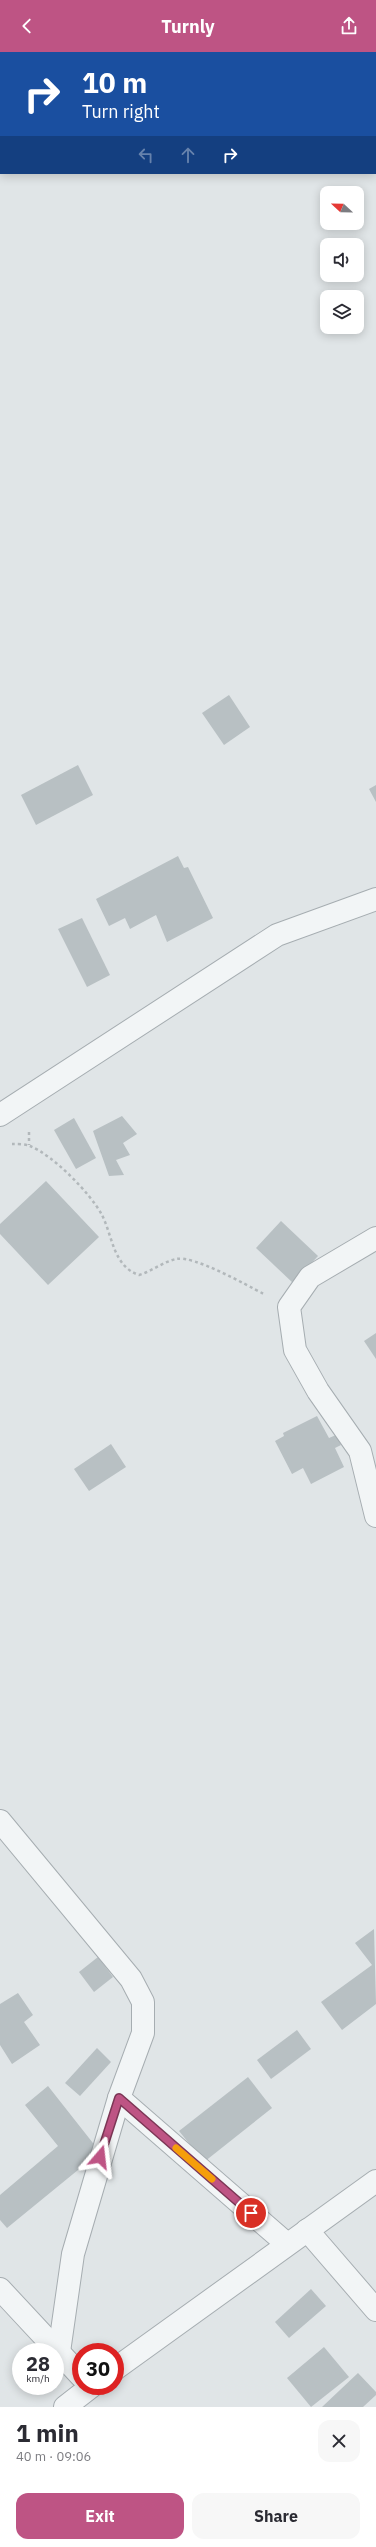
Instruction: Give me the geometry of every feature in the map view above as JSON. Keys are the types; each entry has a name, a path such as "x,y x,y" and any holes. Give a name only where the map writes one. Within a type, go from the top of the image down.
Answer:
{"street":[{"path":"0,1115 277,934 376,899"},
{"path":"376,1238 310,1277 289,1307 295,1350 318,1391 360,1451 376,1516"},
{"path":"0,1821 131,1978 143,2002 143,2033 119,2098 73,2254 60,2343"},
{"path":"119,2098 287,2244"},
{"path":"124,2362 376,2181"},
{"path":"307,2230 376,2310"},
{"path":"0,2289 51,2343"},
{"path":"64,2358 72,2366"},
{"path":"65,2407 77,2395"}],"path":[{"path":"7,1143 30,1145 51,1158 94,1201 103,1217 110,1240 122,1264 130,1272 139,1275 177,1258 194,1262 219,1271 289,1307"}],"building":[{"path":"229,695 250,727 224,745 202,713"},
{"path":"78,765 93,795 36,825 21,795"},
{"path":"376,785 376,802 369,789"},
{"path":"178,856 184,868 188,867 213,918 167,942 156,915 130,929 125,918 109,926 96,899"},
{"path":"82,918 110,975 87,987 58,929"},
{"path":"122,1116 137,1134 123,1143 130,1155 116,1160 124,1175 109,1176 93,1131"},
{"path":"74,1118 96,1158 76,1169 54,1130"},
{"path":"46,1181 99,1237 48,1285 0,1234 0,1224"},
{"path":"281,1221 318,1256 293,1283 256,1248"},
{"path":"376,1333 376,1359 364,1341"},
{"path":"317,1416 329,1438 336,1435 341,1445 335,1448 344,1467 311,1484 303,1468 292,1474 275,1441 284,1436 283,1433"},
{"path":"111,1444 126,1467 89,1491 74,1469"},
{"path":"374,1929 376,2004 342,2030 321,2002 372,1965 355,1943"},
{"path":"98,1957 113,1977 94,1992 79,1972"},
{"path":"18,1993 33,2015 24,2022 40,2045 12,2064 0,2045 0,2004"},
{"path":"297,2030 311,2049 271,2079 257,2060"},
{"path":"97,2048 111,2062 80,2096 65,2083"},
{"path":"248,2077 272,2108 204,2162 179,2131"},
{"path":"48,2086 100,2152 7,2228 0,2220 0,2195 58,2146 25,2105"},
{"path":"311,2289 326,2306 289,2338 275,2322"},
{"path":"324,2347 349,2377 311,2407 287,2378"},
{"path":"358,2373 376,2392 376,2395 363,2407 322,2407"}],"slow traffic":[{"path":"176,2148 212,2179"}],"route":[{"path":"100,2157 119,2098 251,2213"}]}
